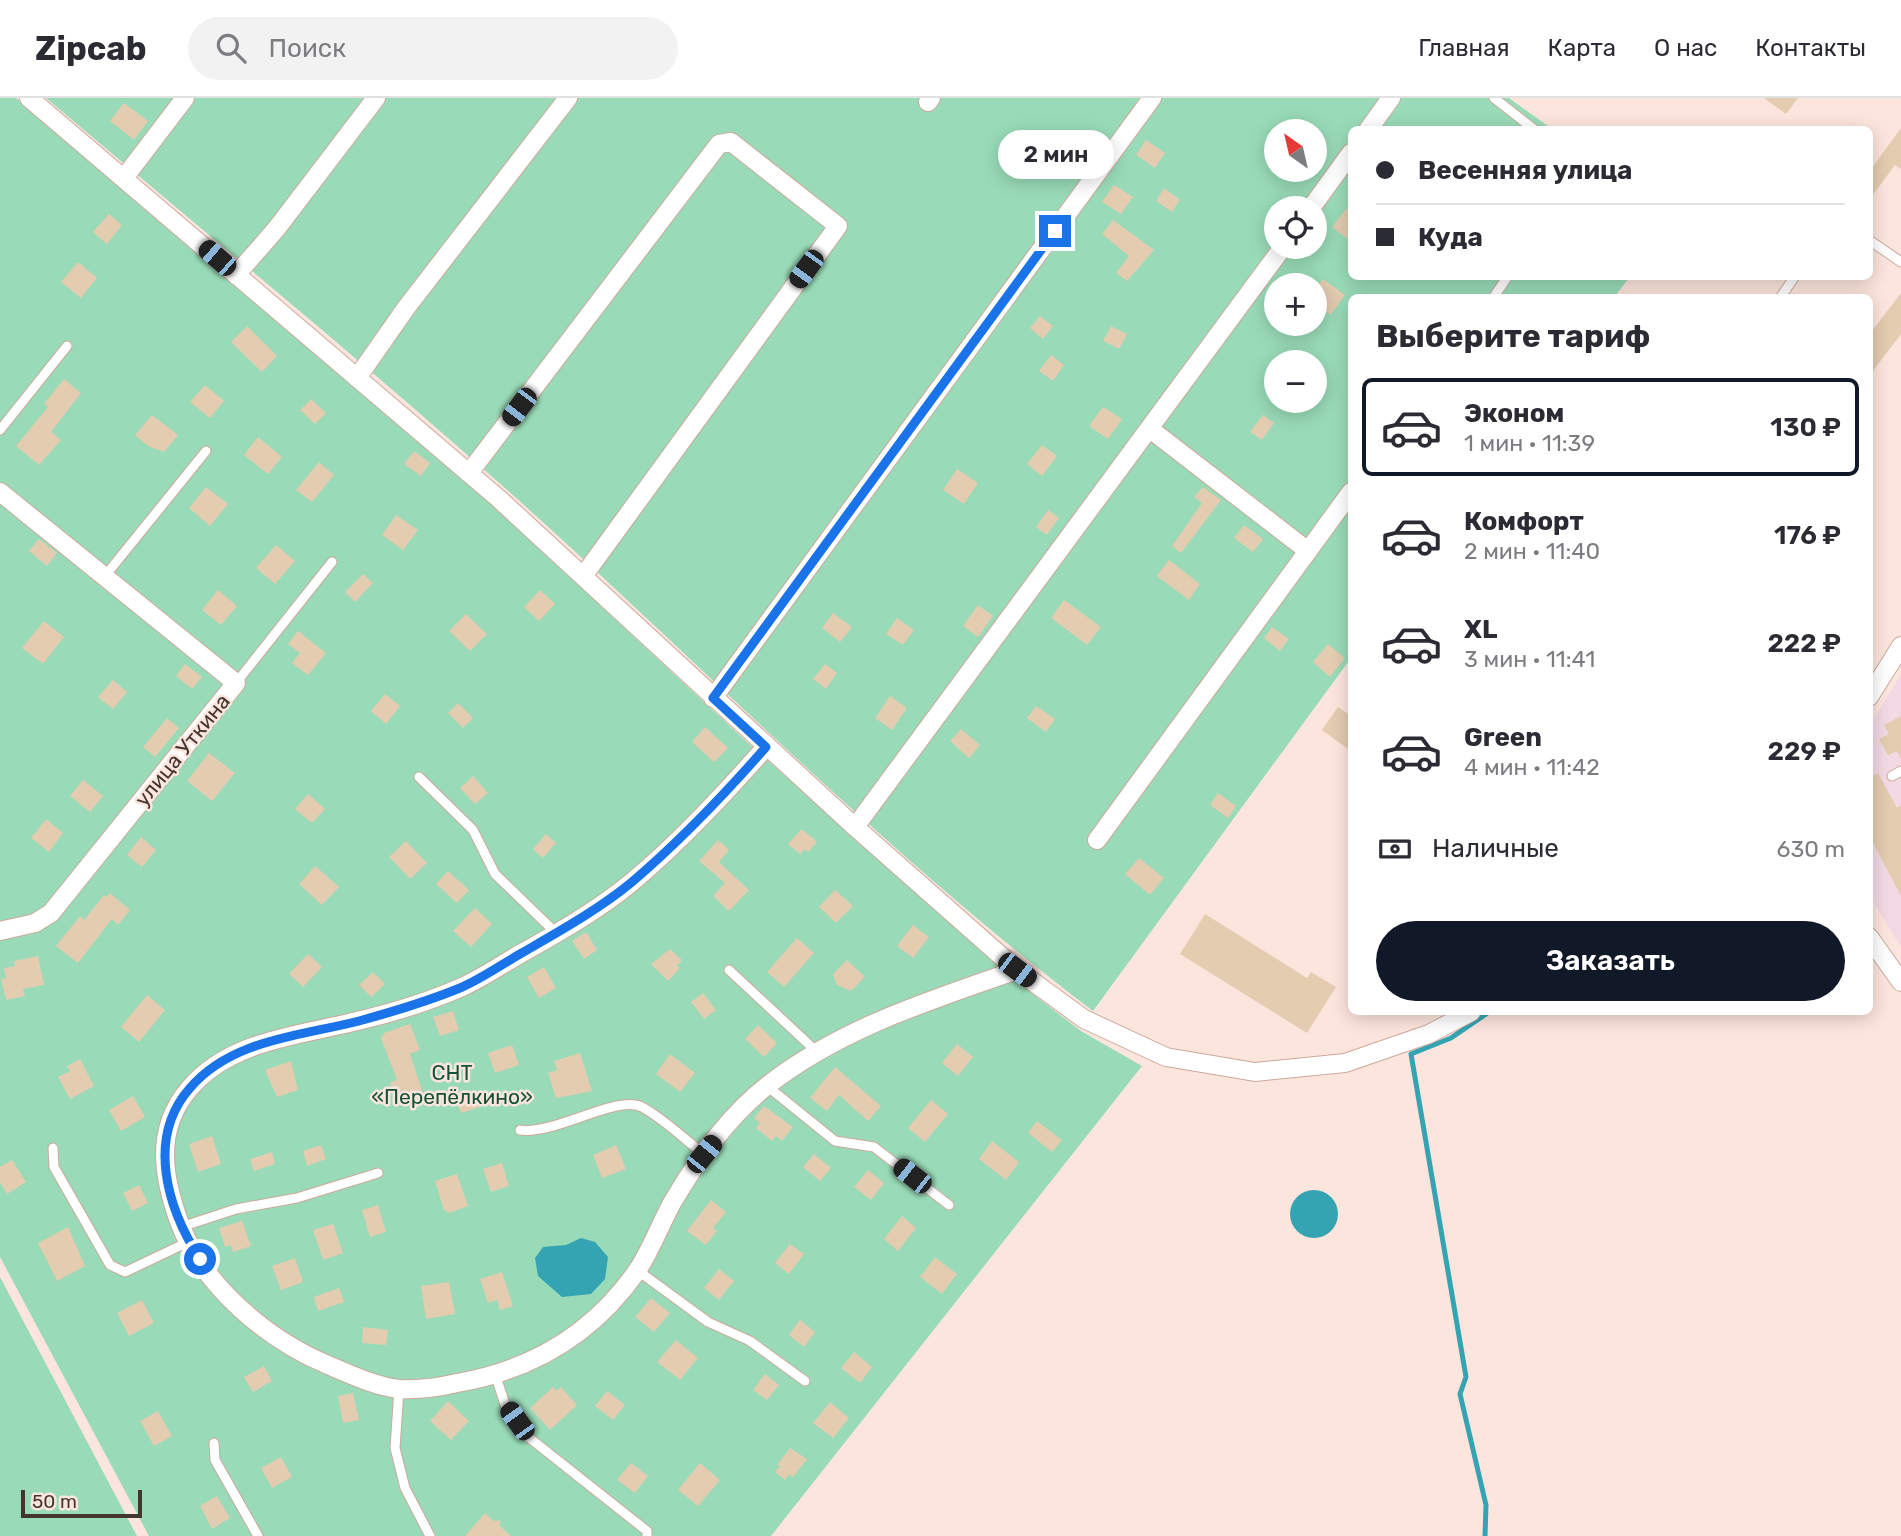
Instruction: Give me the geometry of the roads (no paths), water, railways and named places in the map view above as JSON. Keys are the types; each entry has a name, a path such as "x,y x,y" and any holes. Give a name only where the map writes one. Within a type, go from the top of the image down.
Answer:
{"street":[{"path":"29,98 469,472 855,827 1017,970 1084,1019 1166,1057 1255,1072 1345,1063 1429,1034 1465,1015"},
{"path":"124,178 185,98"},
{"path":"236,275 277,228 376,98"},
{"path":"357,378 406,307 568,98"},
{"path":"713,698 1152,98"},
{"path":"1371,126 1391,98"},
{"path":"469,472 719,144 731,142 838,226 584,575"},
{"path":"1320,196 1348,157"},
{"path":"855,827 1274,259"},
{"path":"1150,429 1308,551"},
{"name":"улица Уткина","path":"0,492 236,683 51,913 35,923 0,932"},
{"path":"1097,840 1348,496"},
{"path":"1873,691 1901,646"},
{"path":"766,747 704,816 630,884 556,933 461,987 361,1020 239,1051 219,1064 186,1094 174,1109 165,1136 163,1163 185,1235 211,1277 244,1311 294,1351 346,1373 399,1389 496,1377 547,1355 593,1323 637,1270 672,1203 704,1154 734,1117 766,1086 817,1052 884,1017 1017,970"},
{"path":"1873,943 1901,982"}],"lane":[{"path":"1494,98 1530,126"},
{"path":"1873,243 1901,262"},
{"path":"0,430 67,346"},
{"path":"105,576 206,451"},
{"path":"236,683 332,562"},
{"path":"1892,776 1901,771"},
{"path":"419,777 473,830 495,874 556,933"},
{"path":"729,970 817,1052"},
{"path":"766,1086 835,1142 874,1147 950,1205"},
{"path":"520,1129 536,1132 624,1104 641,1106 704,1154"},
{"path":"53,1148 54,1167 110,1265 125,1272 185,1235 236,1209 297,1198 377,1173"},
{"path":"637,1270 708,1322 750,1341 805,1381"},
{"path":"496,1377 506,1407 527,1436 647,1531 647,1536"},
{"path":"399,1389 395,1448 405,1488 430,1536"},
{"path":"214,1443 215,1460 258,1536"}],"water":[{"path":"1314,1190 1331,1197 1338,1214 1331,1231 1314,1238 1297,1231 1290,1214 1297,1197"},
{"path":"581,1238 595,1242 608,1257 605,1279 591,1294 562,1297 538,1276 535,1258 543,1247 566,1245"}],"waterway":[{"path":"1485,1015 1451,1038 1411,1054 1466,1377 1460,1394 1486,1505 1485,1536"}],"park label":[{"name":"СНТ «Перепёлкино»","path":"452,1084"}]}
